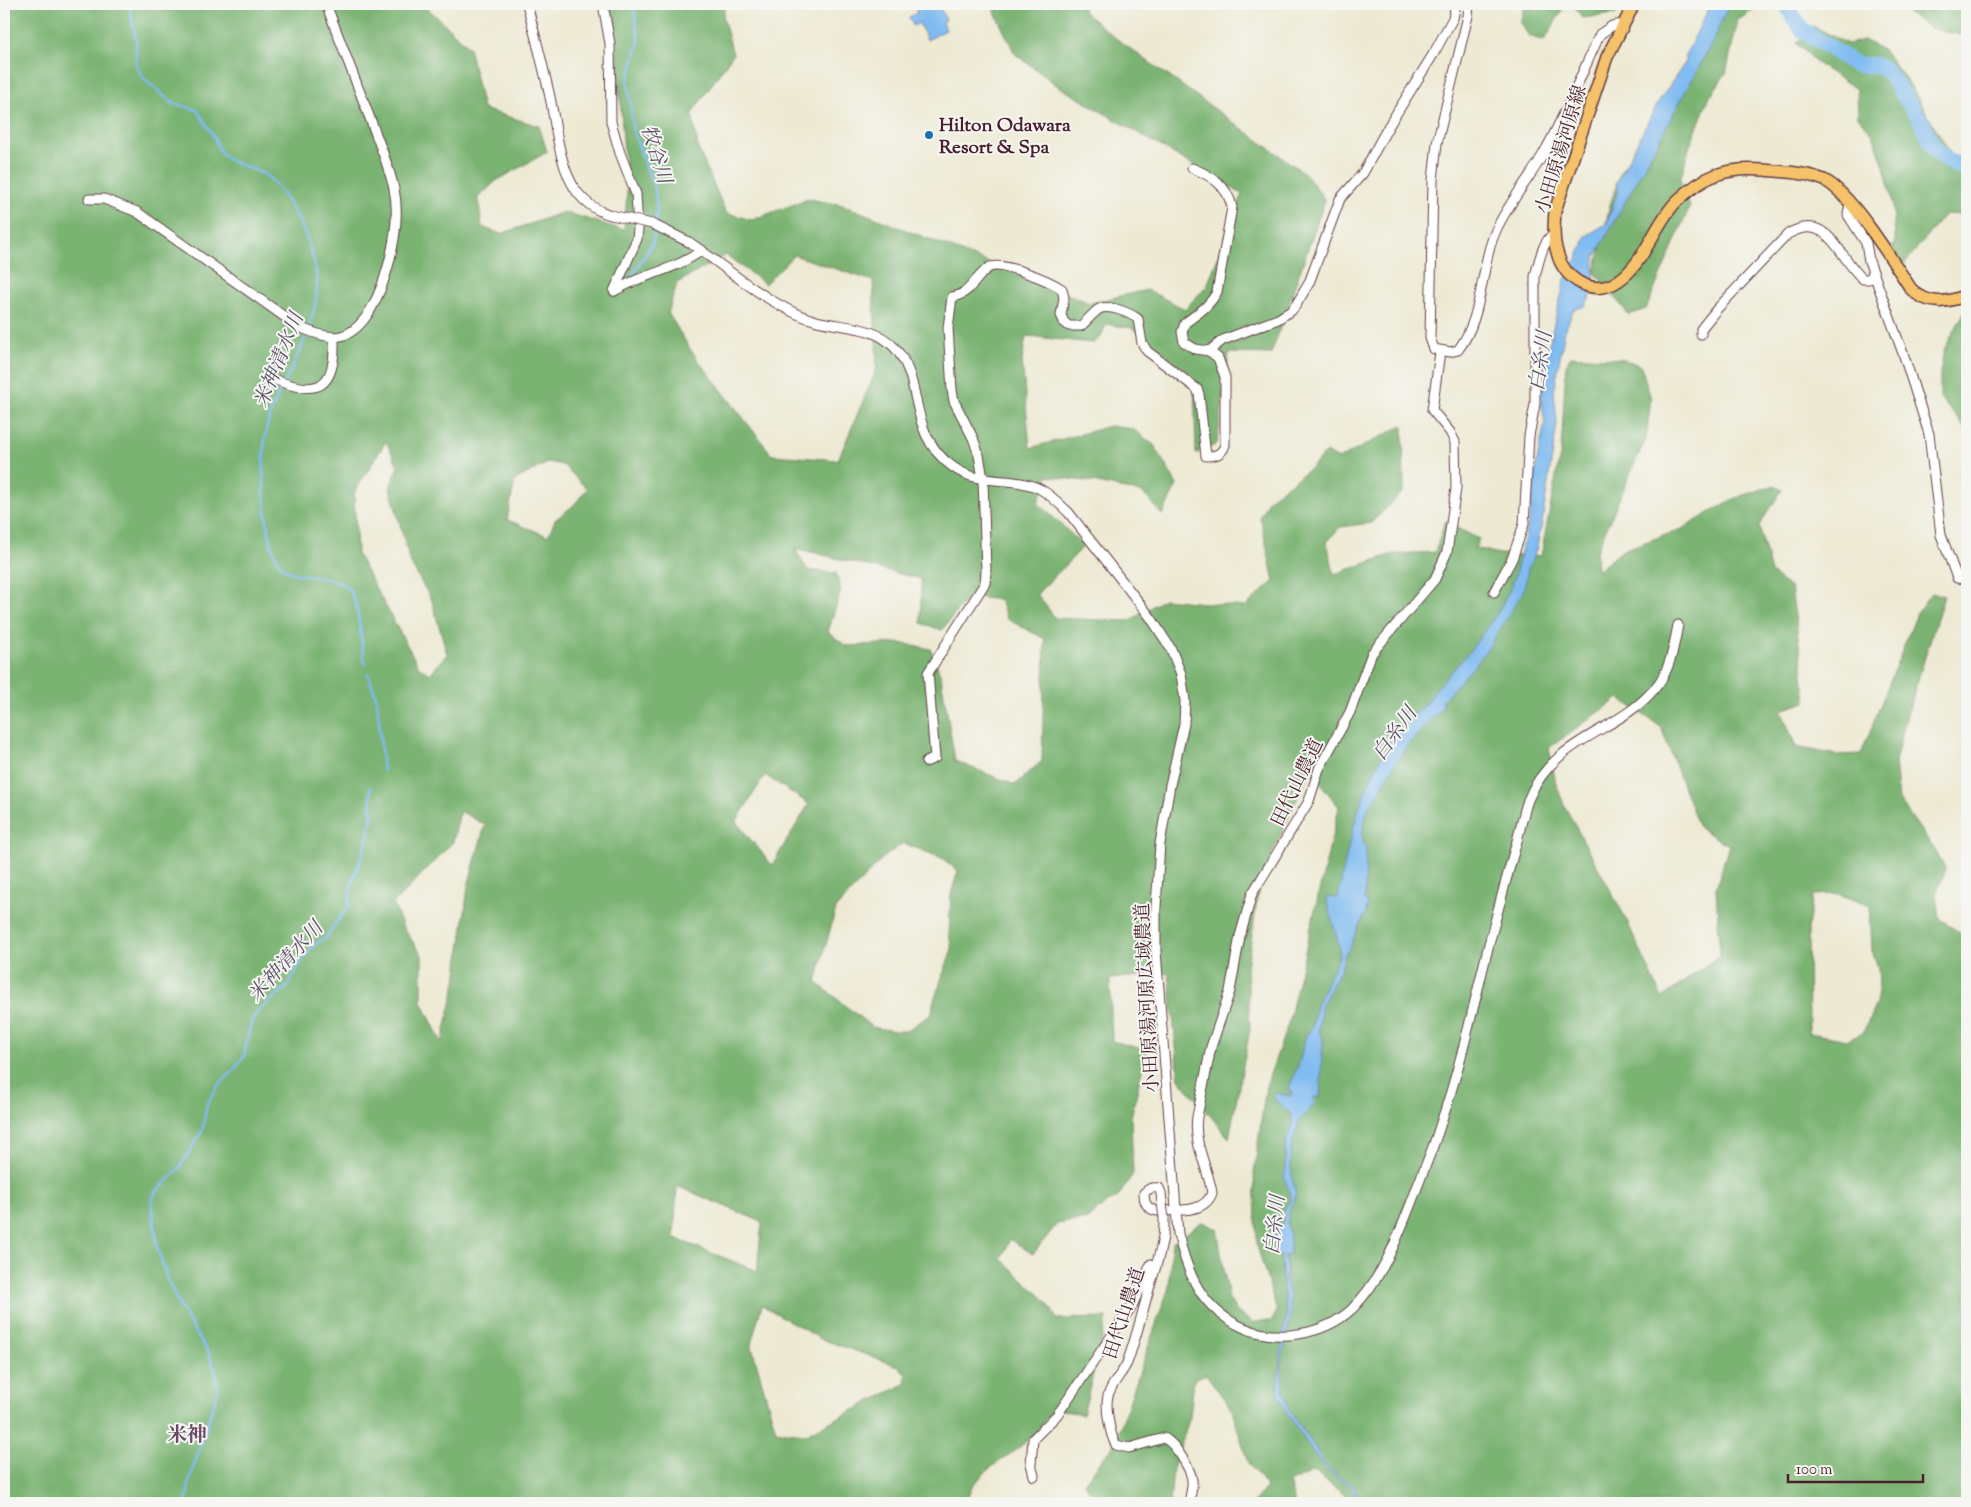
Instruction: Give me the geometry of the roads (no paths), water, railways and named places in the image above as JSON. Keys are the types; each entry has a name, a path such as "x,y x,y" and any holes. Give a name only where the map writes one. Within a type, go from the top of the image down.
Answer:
{"main road":[{"name":"小田原湯河原線","path":"1634,4 1607,58 1555,211 1554,234 1557,254 1563,267 1576,281 1589,287 1597,288 1617,282 1636,264 1655,230 1675,204 1693,187 1706,178 1729,170 1750,169 1811,175 1826,181 1850,203 1911,289 1918,296 1939,302 1967,295"}],"street":[{"path":"89,199 104,199 137,212 299,327 314,334 334,338 346,335 354,330 361,324 371,308 384,278 391,251 396,215 395,190 326,4"},
{"name":"小田原湯河原広域農道","path":"527,4 546,77 564,166 577,192 593,208 611,215 652,224 689,242 783,308 818,321 857,327 881,337 894,347 901,356 908,372 923,430 932,447 954,468 971,477 983,480 1020,483 1039,488 1055,499 1151,618 1171,649 1180,674 1185,700 1184,724 1170,785 1160,844 1156,907 1156,951 1178,1234 1185,1262 1195,1286 1219,1312 1234,1322 1262,1333 1285,1335 1316,1330 1335,1321 1351,1309 1374,1282 1394,1248 1440,1128 1454,1082 1500,901 1528,801 1540,777 1557,758 1578,742 1628,711 1648,696 1660,682 1668,667 1678,625"},
{"path":"603,4 610,44 611,122 620,153 636,194 638,229 637,240 614,291 638,279 654,275 693,257 702,250"},
{"path":"1210,351 1223,340 1278,320 1296,305 1309,283 1340,199 1363,173 1388,127 1434,53 1452,18 1456,4"},
{"path":"1469,4 1468,16 1437,143 1433,180 1430,338 1434,349 1440,352 1458,350 1466,341 1481,292 1490,246 1497,227 1545,151 1600,34 1612,26 1623,24"},
{"path":"926,762 935,758 928,673 985,583 986,572 983,480 979,455 973,438 954,401 948,356 948,328 952,297 966,292 989,268 999,265 1012,268 1062,289 1064,298 1061,315 1064,322 1069,326 1081,326 1099,309 1106,307 1138,318 1142,343 1147,351 1196,389 1199,394 1206,456 1212,456 1223,451 1225,445 1225,377 1218,358 1210,351 1195,349 1184,342 1182,332 1185,323 1205,309 1212,302 1217,292 1232,207 1229,196 1220,183 1207,174 1192,168"},
{"path":"1850,203 1848,215 1866,242 1869,261 1904,356 1929,434 1941,535 1957,578 1967,579"},
{"path":"1701,334 1701,330 1716,309 1788,234 1795,230 1816,229 1825,233 1833,239 1853,271 1863,279 1869,279 1874,273"},
{"path":"1494,592 1512,559 1524,524 1529,436 1535,404 1535,276 1549,237 1554,234"},
{"path":"275,379 300,387 314,388 321,385 330,375 334,353 334,338"},
{"name":"田代山農道","path":"1189,1503 1192,1479 1170,1440 1164,1438 1129,1448 1116,1445 1113,1439 1107,1404 1112,1387 1126,1364 1164,1231 1164,1218 1162,1204 1161,1192 1159,1188 1148,1189 1144,1193 1146,1206 1151,1210 1176,1210 1205,1205 1210,1201 1212,1193 1195,1128 1211,1047 1230,991 1240,936 1252,894 1309,801 1319,769 1350,712 1372,653 1435,579 1447,552 1456,488 1456,456 1455,442 1450,432 1432,410 1440,352"},
{"path":"1034,1476 1031,1464 1033,1439 1057,1415 1132,1306 1153,1258 1159,1252"}],"water":[{"path":"926,4 938,4 946,20 942,22 946,30 927,40 919,23 913,26 909,17 917,13 915,9"},
{"path":"1711,4 1729,4 1712,43 1595,257 1593,291 1585,306 1573,310 1564,334 1554,392 1557,423 1542,523 1536,550 1528,569 1524,590 1493,641 1476,664 1442,701 1443,707 1406,747 1378,795 1368,808 1362,834 1366,849 1365,896 1363,900 1368,901 1366,913 1350,948 1346,952 1340,971 1322,1005 1318,1031 1323,1037 1320,1098 1314,1097 1313,1100 1316,1103 1299,1121 1290,1153 1292,1178 1296,1195 1289,1212 1287,1224 1290,1236 1290,1254 1284,1255 1287,1269 1285,1281 1289,1292 1291,1313 1281,1366 1283,1389 1289,1410 1315,1447 1325,1466 1353,1486 1365,1503 1363,1503 1349,1486 1323,1467 1284,1409 1278,1390 1283,1334 1287,1314 1281,1255 1274,1254 1277,1232 1282,1228 1284,1211 1291,1195 1284,1178 1287,1139 1293,1126 1291,1114 1274,1099 1275,1093 1291,1096 1292,1092 1288,1091 1299,1063 1306,1035 1312,1028 1316,1005 1339,957 1339,945 1327,902 1328,897 1338,898 1358,810 1375,769 1399,731 1429,700 1433,695 1432,693 1470,651 1498,612 1512,586 1529,521 1536,466 1545,422 1541,400 1551,336 1565,280 1571,265 1577,260 1586,236 1606,224 1618,191 1616,183 1659,101 1687,60 1684,58"}],"waterway":[{"name":"米神清水川","path":"129,4 136,40 136,64 143,78 172,103 197,110 215,139 220,151 226,158 263,173 272,181 294,212 310,247 314,260 317,286 314,312 295,362 275,401 269,418 264,446 266,514 275,556 287,571 341,583 350,591 357,610 365,664"},
{"name":"牧谷川","path":"633,4 639,40 628,81 633,131 655,190 657,211 655,222"},
{"path":"1787,4 1793,17 1803,30 1856,65 1876,65 1887,71 1923,124 1933,146 1945,159 1960,167 1967,168"},
{"name":"牧谷川","path":"631,278 653,242 655,228"},
{"name":"米神清水川","path":"368,674 377,700 383,771"},
{"name":"米神清水川","path":"186,1503 189,1482 218,1390 215,1369 208,1352 180,1307 168,1281 157,1247 152,1201 155,1193 178,1170 202,1131 207,1104 218,1086 235,1069 244,1056 251,1023 258,1011 287,987 304,957 315,944 326,938 349,907 350,888 366,845 372,818 370,787"}],"place":[{"name":"Hilton Odawara Resort & Spa","path":"929,135"}],"district":[{"name":"米神","path":"187,1434"}],"water label":[{"name":"白糸川","path":"1540,361"},
{"name":"白糸川","path":"1394,733"},
{"name":"白糸川","path":"1274,1225"}]}
